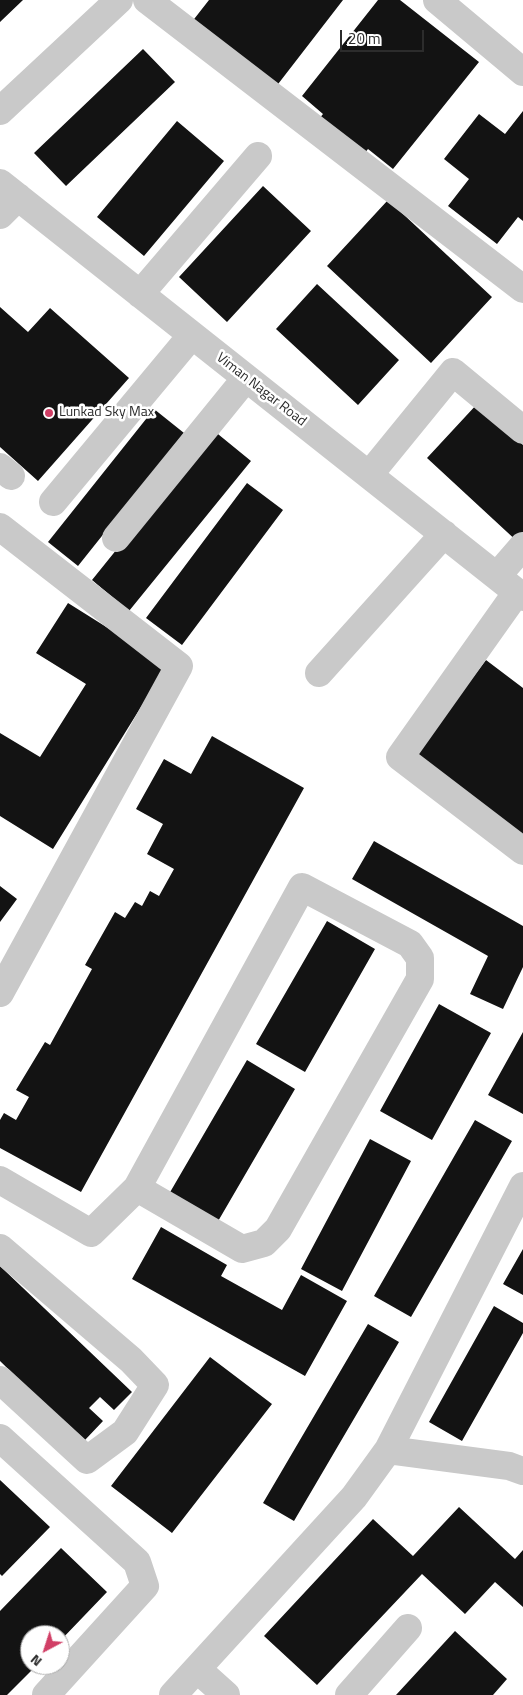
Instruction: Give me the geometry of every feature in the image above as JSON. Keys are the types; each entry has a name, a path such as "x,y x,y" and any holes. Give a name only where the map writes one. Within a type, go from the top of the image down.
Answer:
{"street":[{"path":"0,111 118,0"},
{"path":"147,0 523,289"},
{"path":"437,0 523,72"},
{"path":"140,294 258,156"},
{"name":"Viman Nagar Road","path":"6,198 140,294 512,588"},
{"path":"53,502 192,336"},
{"path":"369,475 453,372 523,430"},
{"path":"116,538 246,378"},
{"path":"0,527 179,666 0,993"},
{"path":"319,673 444,534"},
{"path":"523,546 512,588 400,756 523,851"},
{"path":"0,1180 90,1233 137,1188 302,886 410,944 420,958 420,979 278,1229 264,1244 242,1249 137,1188"},
{"path":"173,1695 354,1497 388,1450 523,1186"},
{"path":"0,1248 131,1360 155,1385 125,1432 87,1460 0,1380"},
{"path":"0,1438 137,1562 145,1586 46,1695"},
{"path":"388,1450 509,1466 523,1471"},
{"path":"349,1695 408,1628"},
{"path":"197,1669 226,1695"}],"building":[{"path":"0,0 23,0 0,22"},
{"path":"209,0 343,0 275,88 191,23"},
{"path":"378,0 400,0 479,62 393,169 368,149 364,154 319,119 323,114 302,96"},
{"path":"143,49 175,82 66,186 34,153"},
{"path":"523,111 523,221 518,217 497,244 448,206 469,179 444,159 479,114 505,134"},
{"path":"177,121 224,161 144,256 97,217"},
{"path":"263,186 311,231 227,322 179,277"},
{"path":"388,200 492,297 431,363 327,266"},
{"path":"317,284 399,360 358,405 276,329"},
{"name":"Lunkad Sky Max","path":"0,307 28,332 50,308 129,378 38,481 0,447"},
{"path":"478,403 523,445 523,540 520,544 427,458"},
{"path":"154,409 184,433 78,566 48,542"},
{"path":"213,430 251,461 129,611 92,580"},
{"path":"247,483 283,510 182,645 146,618"},
{"path":"68,603 167,665 53,849 0,816 0,733 40,757 86,684 36,653"},
{"path":"486,660 523,688 523,835 415,754"},
{"path":"212,736 304,788 81,1192 0,1148 0,1120 4,1113 16,1120 29,1097 16,1090 45,1042 50,1045 92,969 85,965 115,912 125,918 135,902 142,906 150,891 159,896 174,869 147,854 163,824 136,809 164,759 191,774"},
{"path":"374,841 523,926 523,967 503,1009 470,994 488,956 352,879"},
{"path":"0,886 17,899 0,922"},
{"path":"327,921 375,949 305,1072 256,1044"},
{"path":"439,1004 491,1033 432,1140 380,1111"},
{"path":"523,1032 523,1114 488,1095"},
{"path":"247,1060 295,1089 217,1223 169,1194"},
{"path":"475,1120 512,1141 411,1317 374,1296"},
{"path":"370,1139 411,1161 342,1291 301,1269"},
{"path":"161,1227 227,1265 221,1276 282,1310 301,1275 347,1301 305,1376 132,1279"},
{"path":"523,1249 523,1295 503,1284"},
{"path":"0,1266 132,1392 114,1410 100,1397 89,1408 103,1421 85,1440 60,1417 56,1421 41,1401 0,1361"},
{"path":"494,1306 523,1323 523,1333 462,1441 429,1422"},
{"path":"368,1324 399,1342 294,1521 263,1503"},
{"path":"210,1357 272,1404 172,1533 111,1486"},
{"path":"0,1480 50,1527 2,1576 0,1574"},
{"path":"459,1507 515,1559 523,1550 523,1607 495,1582 465,1614 422,1574 317,1685 264,1636 373,1519 413,1556"},
{"path":"61,1548 107,1592 70,1631 70,1625 20,1625 20,1675 27,1675 7,1695 0,1695 0,1611"},
{"path":"455,1631 507,1679 493,1695 396,1695"}],"place":[{"name":"Lunkad Sky Max","path":"49,413"}]}
